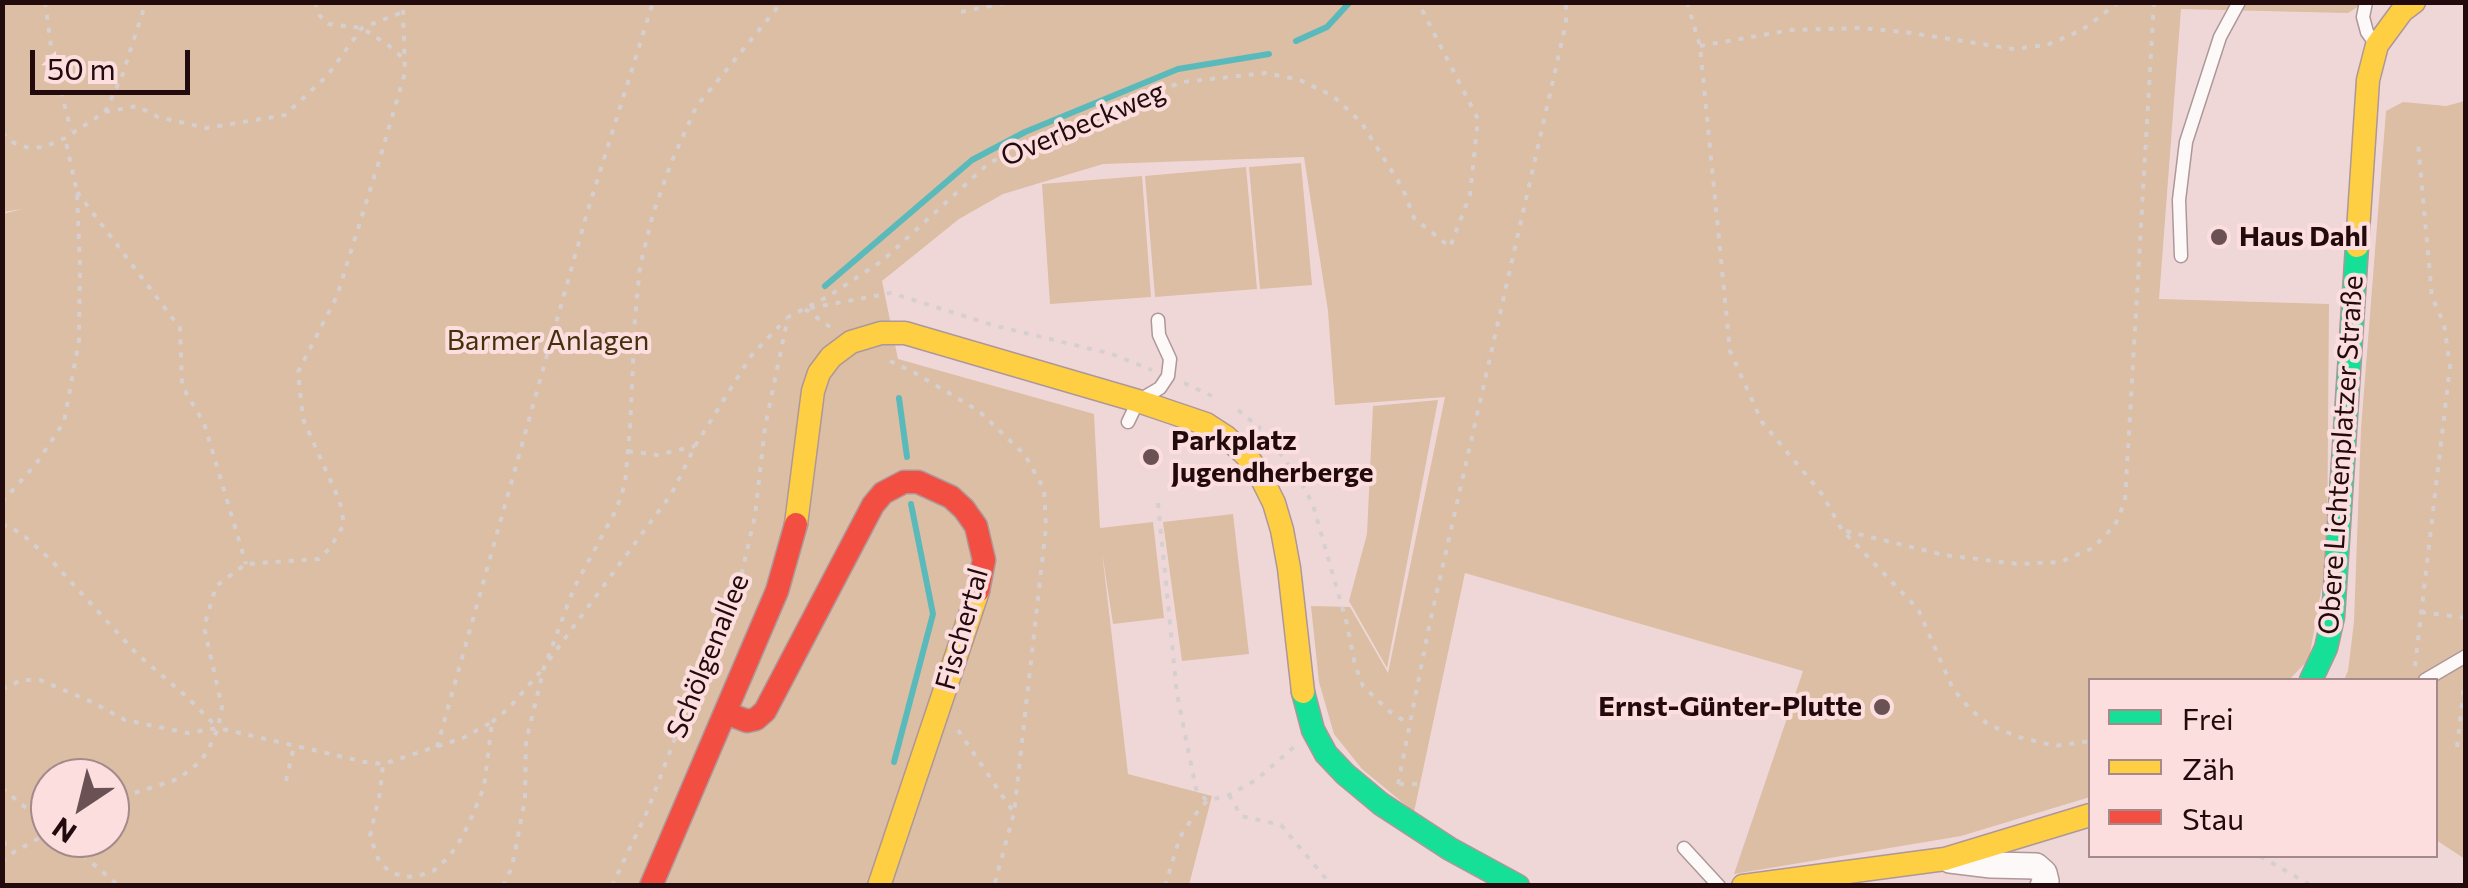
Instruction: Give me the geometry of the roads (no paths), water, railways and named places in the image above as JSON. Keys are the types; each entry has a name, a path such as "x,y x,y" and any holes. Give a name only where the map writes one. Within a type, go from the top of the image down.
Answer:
{"main road":[{"name":"Obere Lichtenplatzer Straße","path":"2313,678 2326,648 2333,617 2368,80 2376,46 2402,10 2414,2"},
{"path":"651,886 778,590 795,530 813,392 819,373 830,357 851,342 881,332 905,333 1133,412 1206,424 1226,437 1246,455 1274,503 1290,568 1304,698 1312,730 1326,754 1381,804 1450,849 1518,886"},
{"name":"Fischertal","path":"726,714 746,721 765,711 883,493 904,482 918,482 951,497 964,509 976,526 984,560 980,586 878,886"},
{"path":"1743,886 1945,859 2088,816"}],"street":[{"path":"1945,859 2036,866 2044,873 2044,886"}],"lane":[{"path":"2181,256 2179,200 2186,142 2220,37 2240,2"},
{"path":"2366,2 2363,17 2376,46"},
{"path":"1133,412 1160,388 1171,369 1158,335 1158,320"},
{"path":"2428,678 2466,656"},
{"path":"1684,848 1720,886"}],"waterway":[{"path":"1296,41 1327,27 1350,2"},
{"path":"825,286 972,160 1025,132 1178,69 1269,54"},
{"path":"899,398 907,457"},
{"path":"894,762 933,614 911,504"}],"place":[{"name":"Haus Dahl","path":"2219,237"},
{"name":"Parkplatz Jugendherberge","path":"1151,457"},
{"name":"Ernst-Günter-Plutte","path":"1882,707"}],"park label":[{"name":"Barmer Anlagen","path":"548,341"}]}
